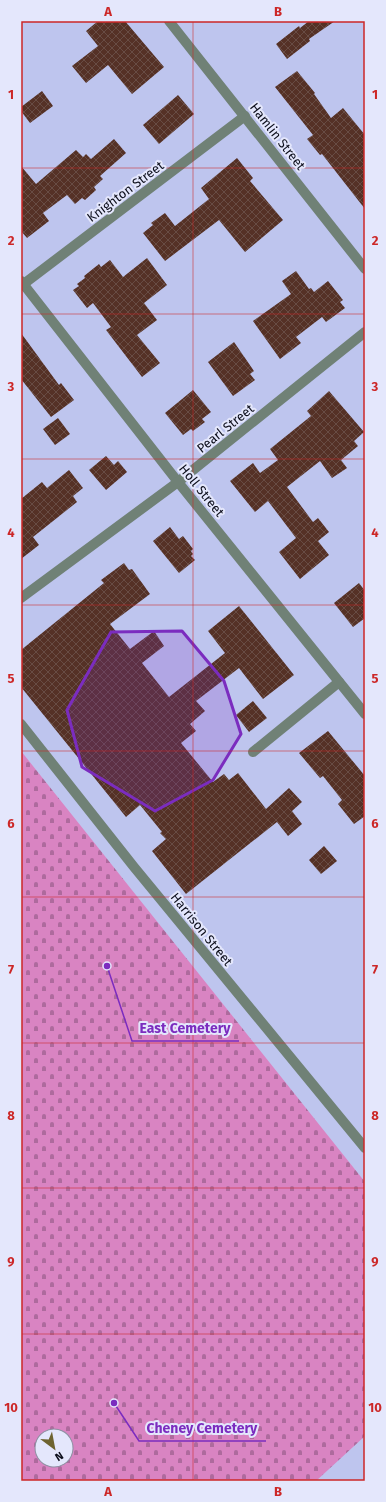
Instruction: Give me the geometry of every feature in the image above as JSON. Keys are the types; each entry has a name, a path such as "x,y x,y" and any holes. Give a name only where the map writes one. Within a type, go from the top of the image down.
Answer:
{"street":[{"name":"Hamlin Street","path":"169,21 365,268"},
{"name":"Knighton Street","path":"22,284 245,116"},
{"name":"Holl Street","path":"22,284 178,482 365,714"},
{"name":"Pearl Street","path":"21,598 178,482 365,332"},
{"path":"253,752 339,682"},
{"name":"Harrison Street","path":"21,724 134,867 365,1148"}],"highlighted area":[{"path":"182,631 224,681 241,734 213,780 155,811 82,767 67,710 111,632"}],"green space":[{"path":"21,751 365,1182 365,1436 316,1481 21,1481"}],"building":[{"path":"98,21 125,21 164,67 132,94 108,65 86,83 72,66 98,46 86,31"},
{"path":"309,21 335,21 309,39 310,41 287,59 276,44 299,26 300,28"},
{"path":"297,71 315,93 314,94 331,118 343,108 365,135 365,209 322,154 320,155 307,139 313,135 275,87"},
{"path":"42,91 53,106 30,123 21,111 21,107"},
{"path":"178,95 194,114 159,144 143,125"},
{"path":"114,139 126,153 100,176 103,179 94,187 96,190 85,200 82,198 75,204 67,195 43,213 49,221 27,238 21,231 21,166 36,184 76,150 83,157 86,154 91,159"},
{"path":"237,158 253,178 250,181 283,220 245,252 219,220 165,261 143,233 153,225 151,223 165,213 175,226 209,199 201,188"},
{"path":"147,258 167,285 144,303 157,320 137,335 160,363 142,377 106,330 111,327 93,303 87,308 73,290 79,286 77,284 85,278 84,276 99,264 101,267 110,260 123,277"},
{"path":"296,271 309,289 311,288 314,292 328,281 343,300 340,302 345,308 326,322 322,317 296,337 301,343 280,359 253,321 291,294 282,281"},
{"path":"21,333 59,385 61,383 74,400 51,417 21,379"},
{"path":"234,342 254,371 250,374 255,380 233,396 208,362"},
{"path":"193,390 211,412 202,419 205,422 193,431 191,429 183,435 165,413"},
{"path":"329,391 364,432 354,441 358,446 341,460 347,468 332,478 320,461 287,487 313,522 318,518 329,532 318,541 329,555 300,579 279,552 296,538 268,501 255,512 230,481 253,463 260,473 278,460 270,449 311,416 307,411"},
{"path":"58,418 70,434 55,445 43,429"},
{"path":"106,456 114,465 118,461 127,472 106,490 89,470"},
{"path":"69,470 83,488 73,496 77,502 33,537 39,545 21,559 21,499 42,482 47,488"},
{"path":"170,527 179,539 183,536 193,549 191,551 193,554 191,556 195,560 179,573 153,541"},
{"path":"124,563 129,570 132,569 150,594 110,624 130,649 154,631 164,646 142,663 169,697 225,653 208,631 239,606 294,675 263,699 239,668 196,701 205,711 190,724 196,731 181,743 213,782 224,774 229,780 238,773 266,809 289,788 302,802 292,811 302,824 288,836 277,822 186,894 152,851 166,839 160,833 162,832 140,805 126,817 21,687 21,650 104,583 101,580"},
{"path":"359,583 365,591 365,618 353,627 334,603"},
{"path":"253,701 267,718 249,732 236,715"},
{"path":"328,731 365,776 365,816 354,824 338,804 342,800 323,776 320,778 299,753"},
{"path":"324,846 337,861 321,874 309,860"}],"place":[{"name":"East Cemetery","path":"107,966"},
{"name":"Cheney Cemetery","path":"114,1403"}]}
